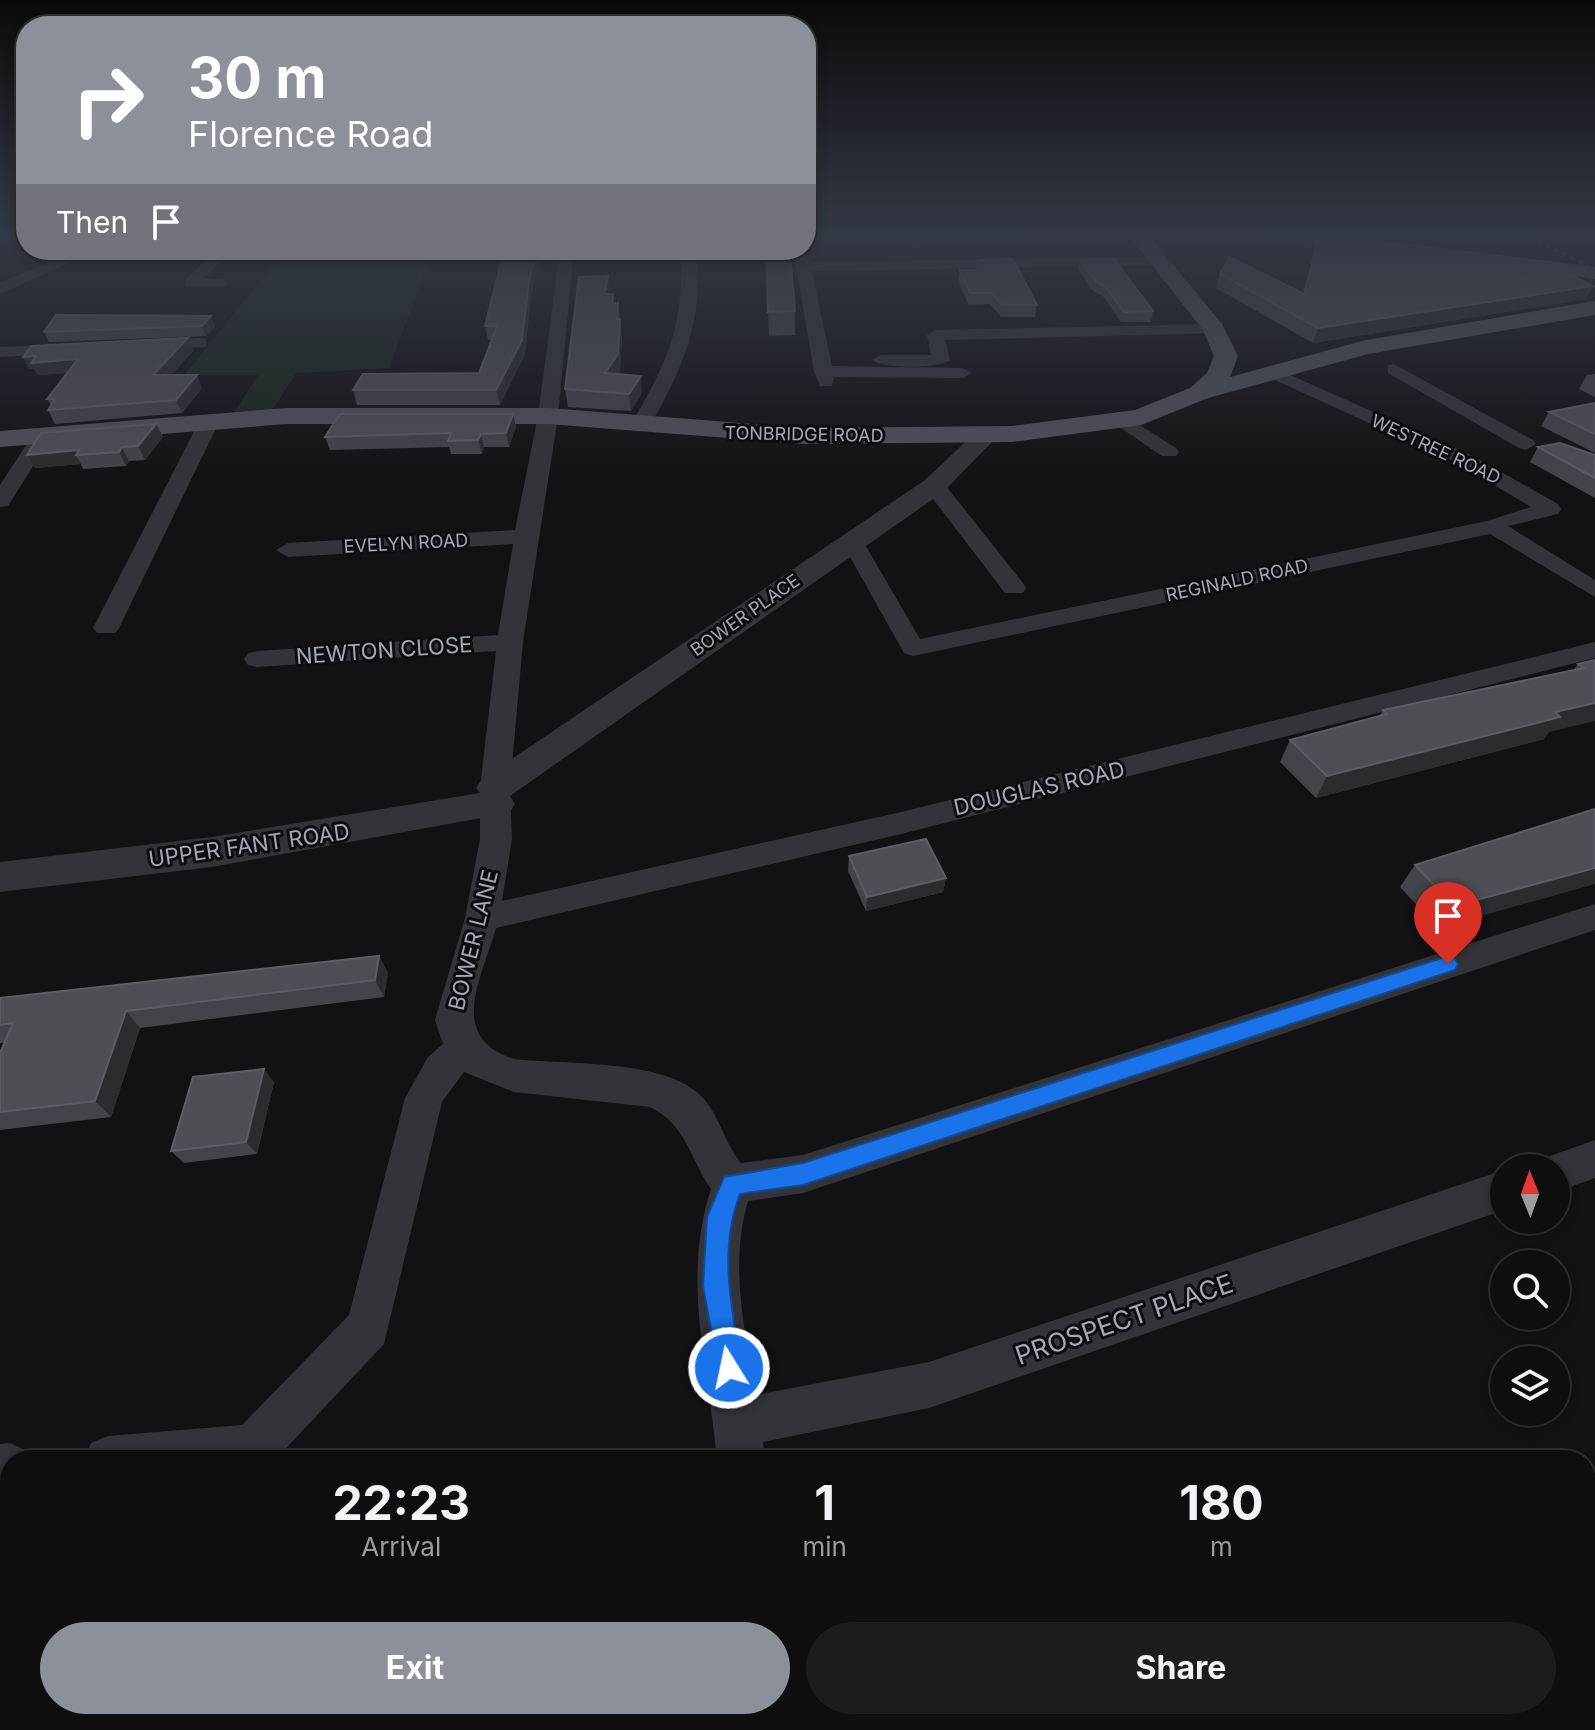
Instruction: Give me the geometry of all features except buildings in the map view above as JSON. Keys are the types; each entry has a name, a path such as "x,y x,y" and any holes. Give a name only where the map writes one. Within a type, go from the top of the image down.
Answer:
{"main road":[{"path":"1199,393 1218,376 1226,356 1205,318"},
{"name":"TONBRIDGE ROAD","path":"0,439 210,420 302,416 548,416 805,436 988,434 1071,429 1141,417 1199,393 1301,364 1430,334 1533,318"},
{"name":"WESTREE ROAD","path":"1226,356 1272,372"}],"street":[{"name":"BOWER LANE","path":"463,1049 455,1035 453,1020 482,918 496,839 495,796 510,642 525,536 548,416 559,318"},
{"path":"641,424 677,363 689,318"},
{"path":"813,318 823,369 963,373"},
{"path":"881,360 941,360 935,335 1214,329"},
{"path":"121,346 200,343"},
{"path":"0,352 90,348"},
{"name":"WESTREE ROAD","path":"1301,364 1301,370 1326,396"},
{"path":"1394,369 1526,444"},
{"name":"WESTREE ROAD","path":"1272,372 1466,460 1546,503"},
{"path":"106,628 210,420"},
{"path":"1122,420 1169,452"},
{"path":"0,501 43,434"},
{"name":"BOWER PLACE","path":"495,796 934,486 988,434"},
{"path":"1466,460 1526,444 1554,447"},
{"path":"934,486 1014,588"},
{"name":"REGINALD ROAD","path":"852,541 913,648 1495,526 1498,522 1545,512 1550,509 1546,503"},
{"path":"1495,526 1504,536 1595,590"},
{"name":"EVELYN ROAD","path":"288,550 525,536"},
{"name":"NEWTON CLOSE","path":"257,659 510,642"},
{"name":"DOUGLAS ROAD","path":"482,918 622,888 1228,743 1595,650"},
{"name":"UPPER FANT ROAD","path":"0,877 212,852 495,796"},
{"path":"229,1450 253,1448 368,1328 424,1098 441,1069 463,1049 489,1070 531,1079 640,1085 665,1094 682,1103 699,1126 710,1157 721,1174 733,1184 803,1174 1595,917"},
{"path":"1570,1168 1595,1159"},
{"path":"733,1184 719,1217 715,1286 739,1441"},
{"name":"PROSPECT PLACE","path":"739,1441 929,1385 1490,1195"}],"shaded area":[{"path":"230,318 408,318 389,368 296,373 272,411 233,414 258,375 184,375"}],"route":[{"path":"729,1368 715,1286 719,1217 733,1184 764,1182 803,1174 1448,964"}]}
